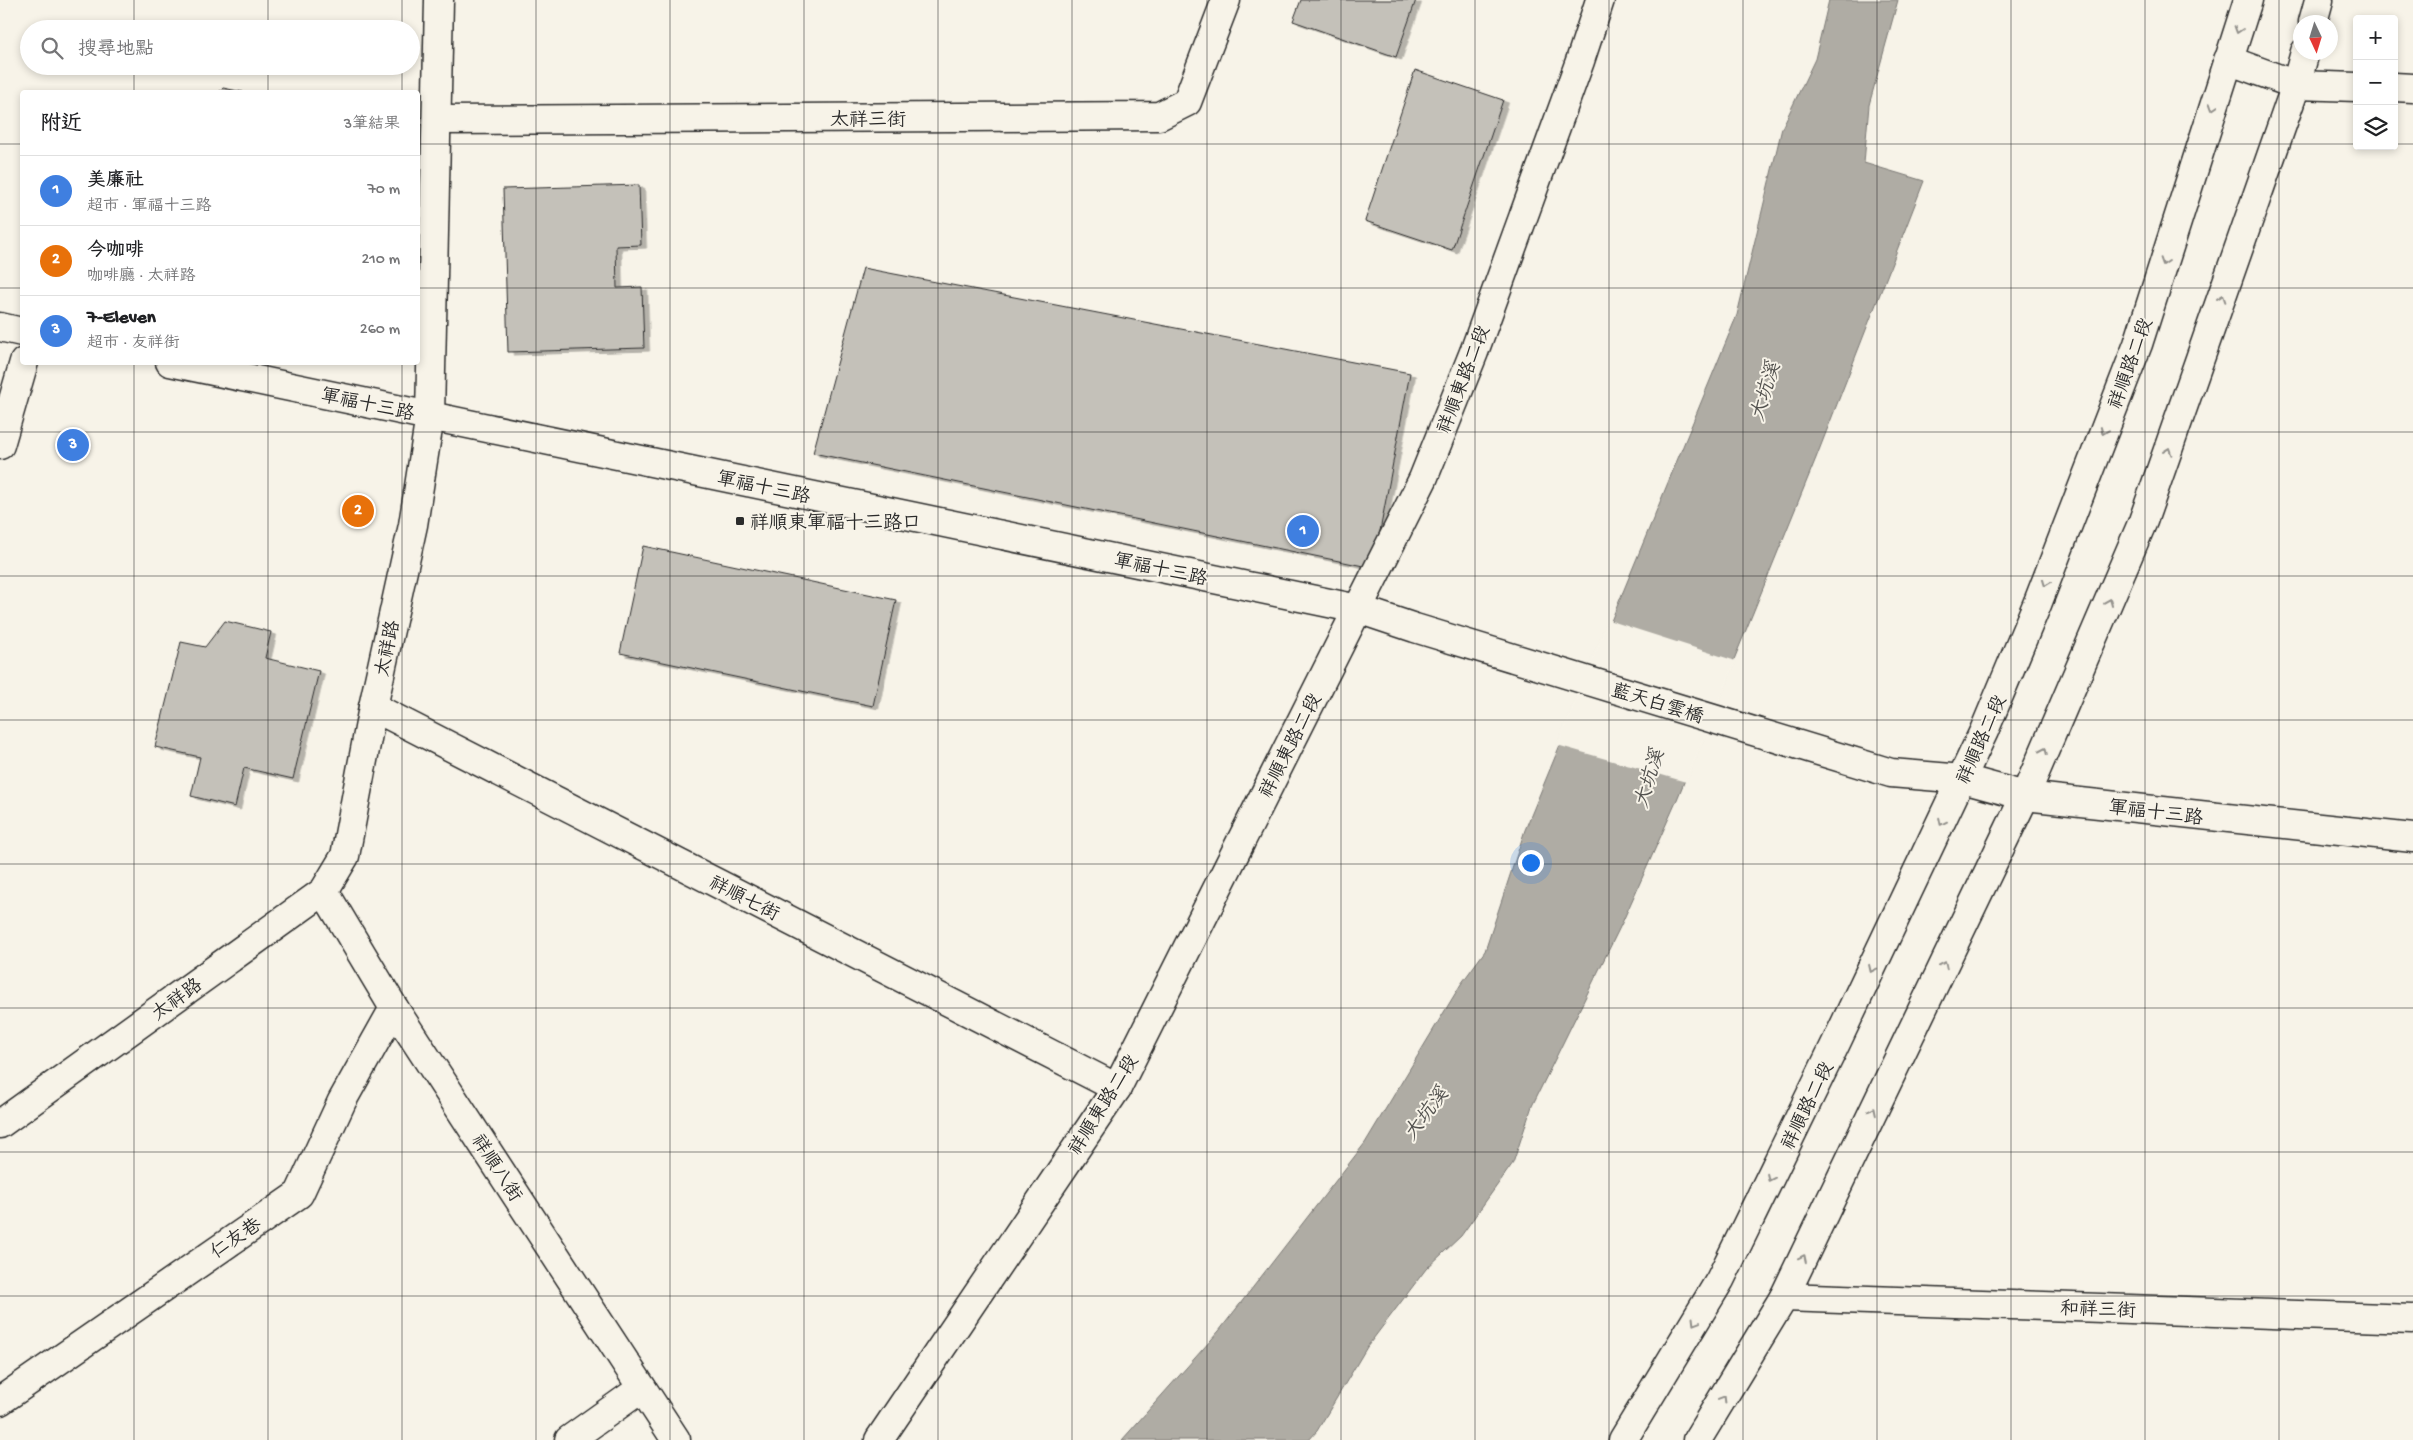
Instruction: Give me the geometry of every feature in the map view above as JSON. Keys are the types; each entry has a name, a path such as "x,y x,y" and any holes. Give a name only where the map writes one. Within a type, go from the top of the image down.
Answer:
{"street":[{"name":"太祥路","path":"0,1124 324,891 345,856 373,707 413,525 430,416 438,120 438,0"},
{"name":"太祥三街","path":"438,120 1159,116 1187,102 1226,0"},
{"name":"祥順東路二段","path":"879,1440 1117,1088 1423,480 1474,352 1580,61 1600,0"},
{"name":"祥順路二段","path":"1623,1440 1720,1280 1963,778 2038,602 2138,344 2248,0"},
{"path":"2315,15 2319,0"},
{"path":"2228,60 2296,86 2353,86"},
{"path":"1697,1440 1784,1297 2025,796 2143,522 2296,86 2302,60"},
{"path":"2398,88 2413,88"},
{"path":"0,327 20,332"},
{"path":"0,445 23,365"},
{"name":"軍福十三路","path":"184,365 1358,609 1415,628"},
{"name":"藍天白雲橋","path":"1415,628 1900,775"},
{"name":"祥順七街","path":"373,707 1117,1088"},
{"name":"軍福十三路","path":"1900,775 1963,778 2025,796 2413,838"},
{"name":"祥順八街","path":"324,891 394,1008 676,1440"},
{"name":"仁友巷","path":"0,1401 299,1194 342,1101 394,1008"},
{"name":"和祥三街","path":"1784,1297 2413,1319"},
{"path":"570,1440 642,1388"}],"water":[{"name":"大坑溪","path":"1829,0 1898,0 1869,105 1864,163 1924,181 1816,458 1676,802 1622,923 1532,1106 1513,1163 1461,1236 1426,1269 1367,1347 1317,1431 1309,1440 1122,1440 1219,1331 1365,1143 1461,984 1485,951 1525,830 1737,315 1782,128 1815,59"}],"pier":[{"path":"1608,620 1736,661 1686,782 1557,745"}],"building":[{"path":"1301,0 1416,0 1396,57 1293,21"},
{"path":"1415,70 1503,100 1452,250 1365,221"},
{"path":"639,185 641,245 616,246 617,288 642,287 644,348 508,352 503,189"},
{"path":"863,268 1410,373 1373,568 813,453"},
{"path":"643,546 896,600 873,706 620,653"},
{"path":"225,621 271,632 265,658 319,671 293,779 244,768 235,807 191,796 200,757 155,747 181,642 205,647"}],"place":[{"name":"7-Eleven","path":"73,445"},
{"name":"今咖啡","path":"358,511"},
{"name":"祥順東軍福十三路口","path":"740,521"},
{"name":"美廉社","path":"1303,531"}]}
